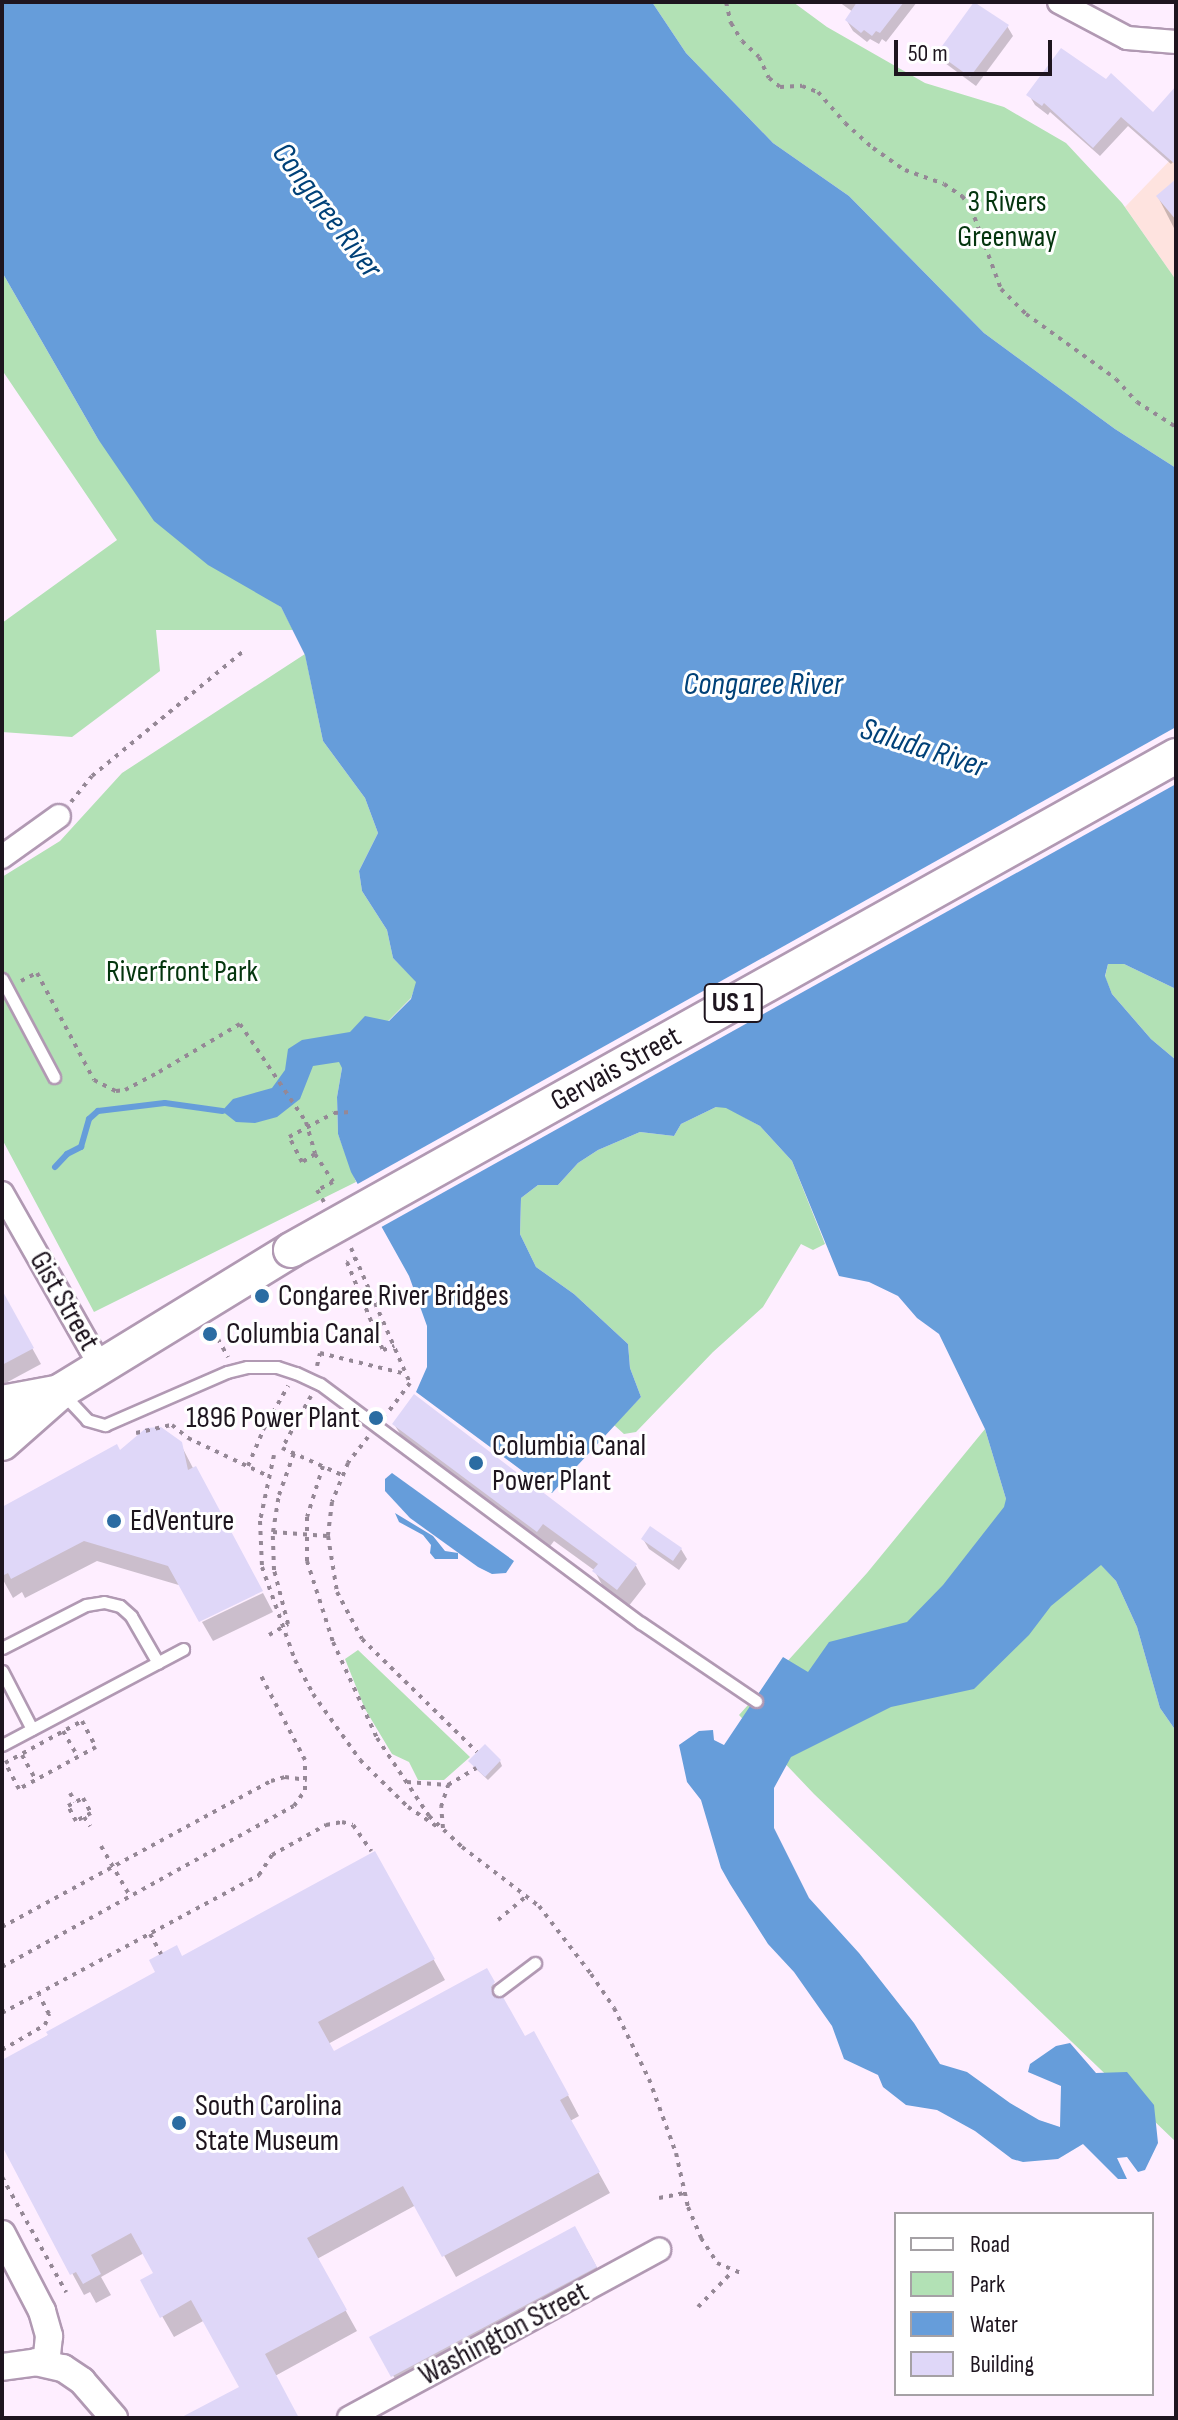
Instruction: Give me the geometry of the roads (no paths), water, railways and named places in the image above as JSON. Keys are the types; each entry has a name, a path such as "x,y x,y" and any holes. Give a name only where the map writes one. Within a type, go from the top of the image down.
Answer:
{"main road":[{"name":"Gervais Street","path":"2,1443 61,1391 291,1250 1176,756"},
{"name":"Gervais Street","path":"2,1403 61,1391"}],"street":[{"path":"1059,2 1127,38 1173,39"},
{"path":"2,857 59,816"},
{"name":"Gist Street","path":"2,1193 101,1367"},
{"path":"2,2234 42,2311 49,2336 46,2363"},
{"name":"Washington Street","path":"349,2418 659,2250"},
{"path":"2,2367 17,2362 46,2363 63,2368 82,2381 114,2418"}],"lane":[{"path":"2,979 54,1077"},
{"path":"61,1391 87,1420 105,1425 167,1395 235,1370 277,1367 320,1384 535,1544 756,1701"},
{"path":"2,1648 86,1605 104,1602 120,1606 131,1616 158,1663"},
{"path":"2,1745 183,1649"},
{"path":"2,1671 32,1729"},
{"path":"499,1990 535,1963"}],"water":[{"name":"Congaree River","path":"2,2 652,2 686,53 773,143 849,196 984,333 1115,429 1176,468 1176,989 1124,964 1108,964 1105,976 1112,994 1151,1039 1176,1060 1176,1731 1160,1708 1137,1627 1116,1581 1101,1565 1051,1606 1029,1635 974,1689 891,1707 791,1757 774,1788 774,1828 809,1898 859,1953 914,2023 940,2064 967,2072 1010,2103 1039,2120 1060,2127 1061,2086 1028,2072 1030,2064 1056,2046 1070,2043 1096,2073 1127,2072 1154,2105 1158,2143 1145,2170 1138,2172 1127,2157 1117,2158 1127,2179 1118,2179 1083,2144 1058,2159 1023,2162 1012,2159 975,2131 937,2110 906,2105 883,2087 878,2075 844,2059 832,2026 794,1972 768,1944 730,1884 721,1868 701,1800 687,1782 679,1745 699,1731 713,1730 714,1740 724,1745 783,1657 808,1672 829,1642 907,1622 943,1585 1004,1507 1006,1499 985,1429 939,1334 917,1318 898,1296 869,1282 839,1276 792,1161 760,1126 726,1108 716,1107 681,1124 674,1136 640,1132 598,1150 578,1163 558,1185 538,1185 521,1198 520,1234 536,1267 574,1294 628,1344 630,1368 641,1397 552,1493 416,1392 427,1367 427,1326 409,1276 351,1172 338,1134 337,1097 342,1068 339,1062 313,1066 300,1099 277,1117 255,1123 236,1122 222,1111 233,1099 272,1088 285,1070 288,1049 302,1040 350,1032 365,1016 389,1021 411,999 416,982 393,958 387,930 362,891 359,871 378,833 365,798 323,741 305,655 281,607 208,565 154,521 98,439 2,272"},
{"path":"392,1473 514,1561 506,1573 492,1574 478,1567 410,1518 385,1491 385,1479"},
{"path":"395,1513 433,1536 445,1551 458,1553 458,1559 435,1559 430,1553 431,1545 423,1535 399,1522"}],"waterway":[{"path":"55,1167 67,1154 81,1147 89,1119 98,1111 165,1103 222,1111"}],"place":[{"name":"Congaree River Bridges","path":"262,1296"},
{"name":"Columbia Canal","path":"210,1334"},
{"name":"1896 Power Plant","path":"376,1418"},
{"name":"Columbia Canal Power Plant","path":"476,1463"},
{"name":"EdVenture","path":"114,1521"},
{"name":"South Carolina State Museum","path":"179,2123"}],"park label":[{"name":"3 Rivers Greenway","path":"1007,219"},
{"name":"Riverfront Park","path":"182,972"}],"water label":[{"name":"Saluda River","path":"923,749"}]}
